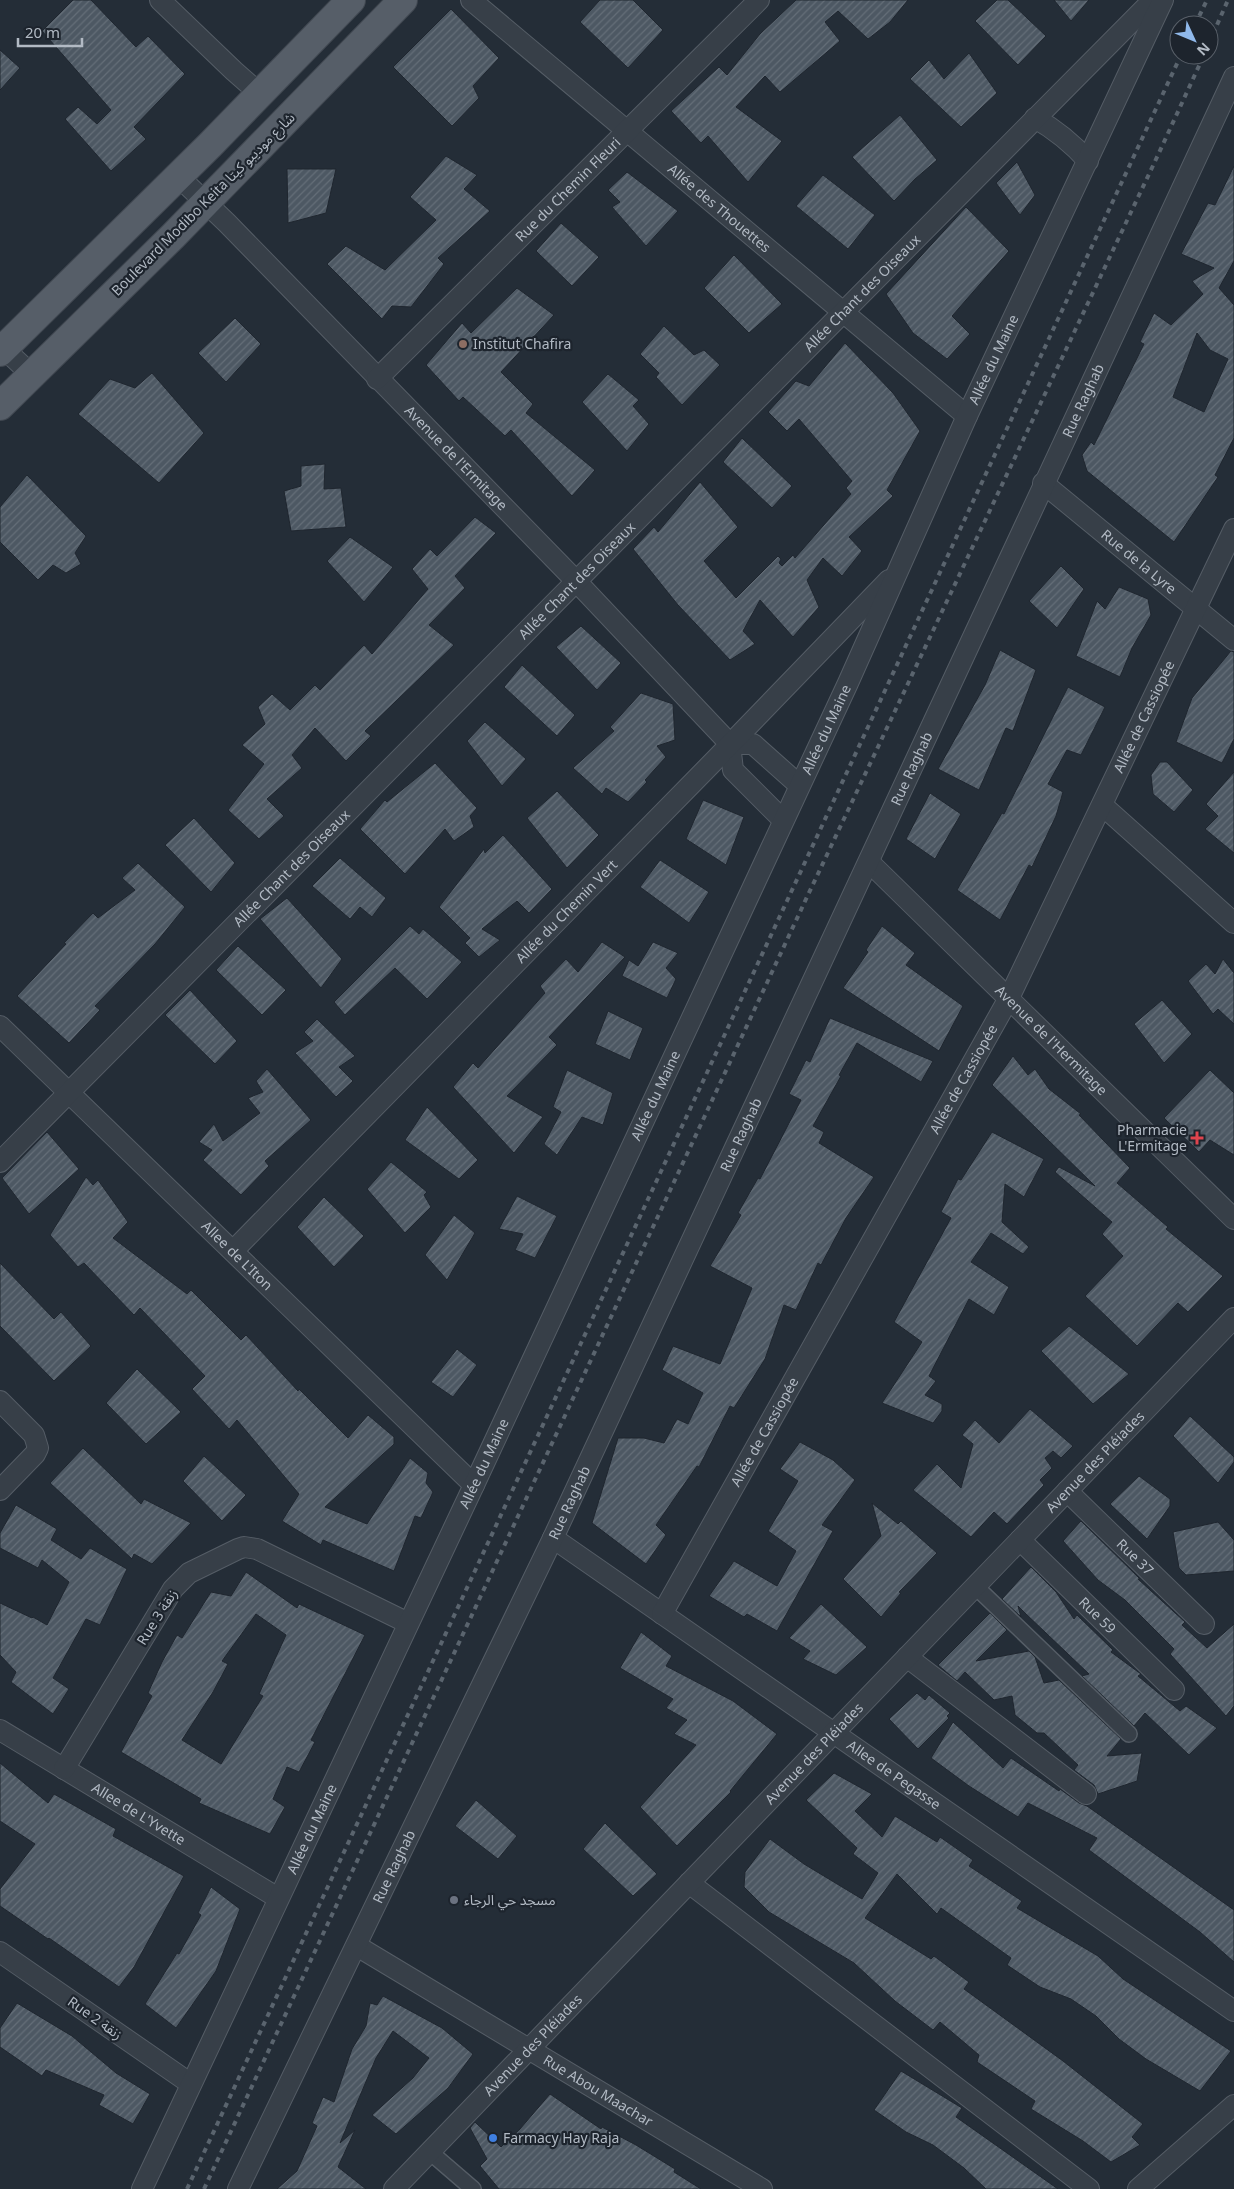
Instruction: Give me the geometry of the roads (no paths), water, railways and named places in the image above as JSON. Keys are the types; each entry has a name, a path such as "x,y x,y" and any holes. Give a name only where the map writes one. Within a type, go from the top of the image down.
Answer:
{"main road":[{"path":"1,349 178,176 351,0"},
{"name":"Boulevard Modibo Keita شارع موديبو كيتا","path":"0,406 205,203 403,0"}],"street":[{"path":"160,0 259,93"},
{"name":"Allée des Thouettes","path":"471,0 967,416"},
{"name":"Rue du Chemin Fleuri","path":"377,379 758,0"},
{"name":"Allée Chant des Oiseaux","path":"0,1162 1152,0"},
{"name":"Allée du Maine","path":"142,2189 474,1484 783,820 967,416 1163,0"},
{"name":"Rue Raghab","path":"238,2189 553,1538 1234,77"},
{"path":"1035,118 1075,145 1088,161"},
{"name":"Avenue de l'Ermitage","path":"178,176 227,223 576,581 730,744"},
{"path":"1,349 31,374"},
{"name":"Rue de la Lyre","path":"1044,482 1234,640"},
{"name":"Allée de Cassiopée","path":"662,1614 1008,998 1234,529"},
{"name":"Allée du Chemin Vert","path":"233,1251 898,570"},
{"path":"783,820 733,770 730,744 752,744 799,785"},
{"path":"1102,805 1234,922"},
{"name":"Avenue de l'Hermitage","path":"869,862 1234,1219"},
{"name":"Allee de L'Iton","path":"0,1026 474,1484"},
{"name":"Avenue des Pléiades","path":"394,2189 1234,1318"},
{"path":"0,1401 34,1435 38,1444 35,1454 0,1490"},
{"name":"Rue 37","path":"1067,1491 1204,1624"},
{"name":"Allee de Pegasse","path":"553,1538 1234,2011"},
{"name":"Rue 59","path":"1020,1540 1174,1690"},
{"name":"Rue 3 زنقة","path":"64,1769 173,1589 189,1573 238,1548 257,1549 408,1623"},
{"path":"975,1586 1129,1734"},
{"path":"907,1657 1086,1794"},
{"name":"Allee de L'Yvette","path":"0,1730 278,1898"},
{"path":"689,1883 1089,2189"},
{"name":"Rue Abou Maachar","path":"357,1946 530,2048 762,2189"},
{"name":"Rue 2 زنقة","path":"0,1952 191,2084"},
{"path":"1138,2189 1234,2105"},
{"path":"430,2152 473,2189"}],"railway":[{"path":"1200,15 1207,0"},
{"path":"1219,20 1228,0"},
{"path":"187,2189 1176,65"},
{"path":"204,2189 807,897 1199,65"}],"place":[{"name":"Institut Chafira","path":"463,344"},
{"name":"Pharmacie L'Ermitage","path":"1197,1138"},
{"name":"مسجد حي الرجاء","path":"454,1900"},
{"name":"Farmacy Hay Raja","path":"493,2138"}]}
